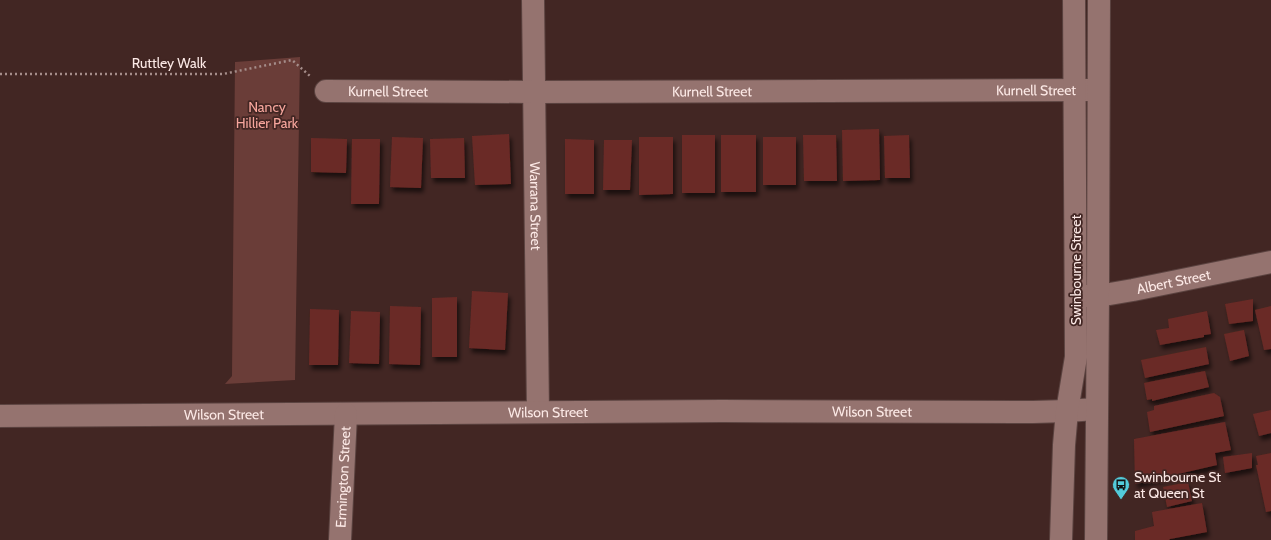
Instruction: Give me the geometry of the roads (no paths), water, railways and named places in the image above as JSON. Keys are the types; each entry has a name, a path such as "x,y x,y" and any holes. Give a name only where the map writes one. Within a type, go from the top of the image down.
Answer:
{"street":[{"name":"Warrana Street","path":"533,0 538,412"},
{"name":"Swinbourne Street","path":"1061,540 1064,445 1067,412 1076,357 1074,0"},
{"name":"Swinbourne Street","path":"1096,540 1099,0"},
{"name":"Kurnell Street","path":"326,91 535,92 1098,90"},
{"name":"Albert Street","path":"1076,296 1098,296 1133,290 1271,262"},
{"name":"Wilson Street","path":"0,416 538,412 1067,412 1096,409"},
{"name":"Ermington Street","path":"340,540 346,414"}],"place":[{"name":"Swinbourne St at Queen St","path":"1121,500"}],"park label":[{"name":"Nancy Hillier Park","path":"267,116"}]}
